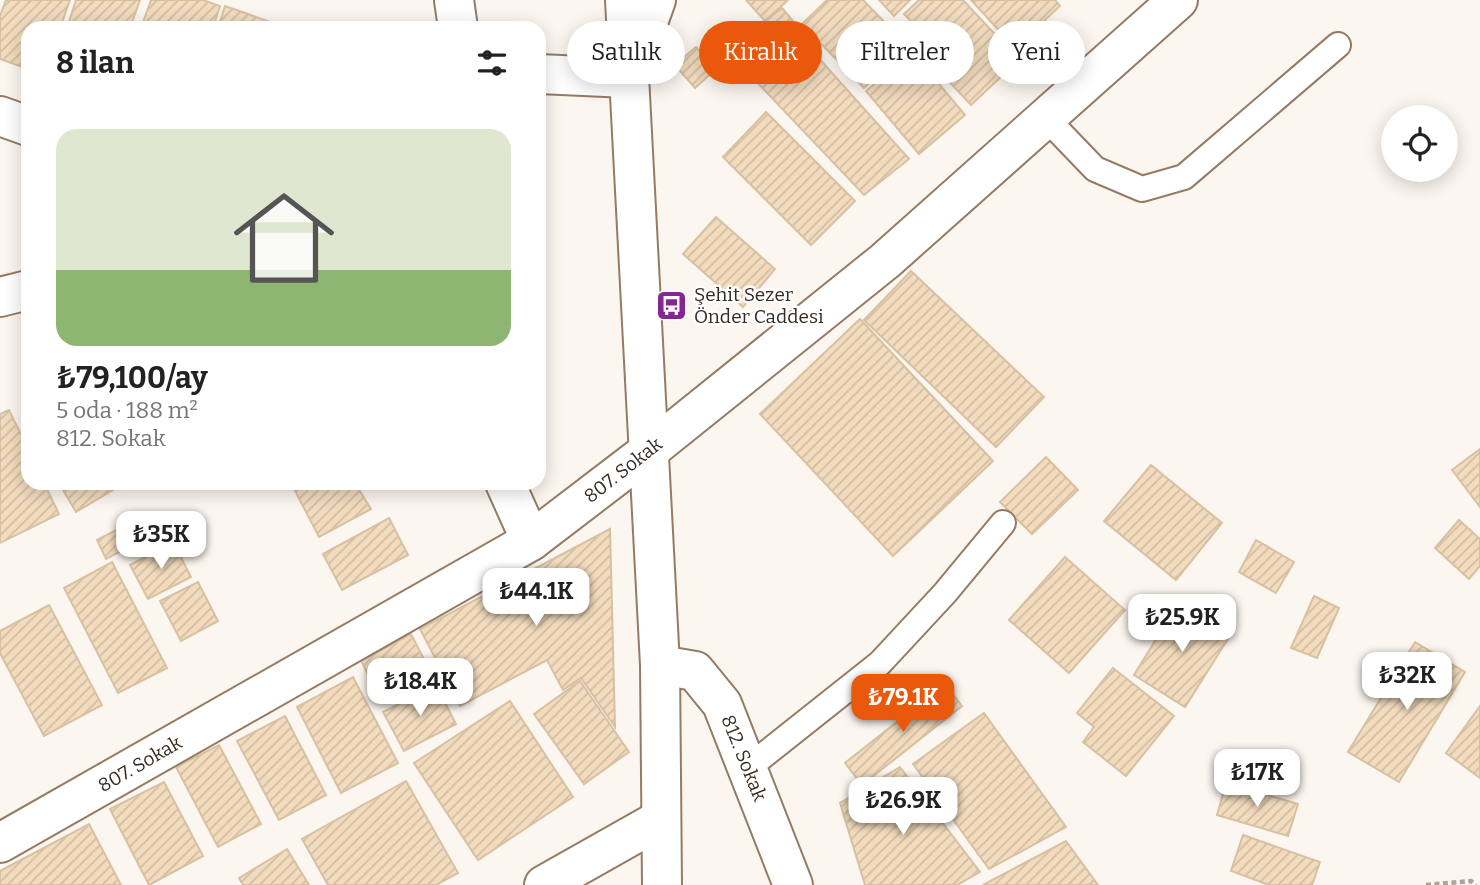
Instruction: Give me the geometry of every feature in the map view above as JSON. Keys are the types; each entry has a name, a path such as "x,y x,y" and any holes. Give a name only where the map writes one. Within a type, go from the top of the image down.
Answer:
{"street":[{"path":"454,0 457,21"},
{"path":"625,0 626,21"},
{"path":"648,21 656,0"},
{"name":"807. Sokak","path":"0,844 531,541 650,450 885,261 1178,0"},
{"path":"546,74 567,75"},
{"path":"628,84 660,665 662,885"},
{"path":"0,116 21,124"},
{"path":"0,298 21,292"},
{"path":"508,490 531,541"},
{"name":"812. Sokak","path":"660,665 695,671 722,704 749,767 793,885"},
{"path":"544,885 661,819"}],"lane":[{"path":"1046,118 1096,169 1142,189 1184,177 1338,45"},
{"path":"749,767 880,663 945,593 1003,523"}],"path":[{"path":"1426,885 1471,881 1476,885"}],"building":[{"path":"6,0 70,0 62,21 21,21 21,66 0,59 0,16"},
{"path":"76,0 140,0 132,21 69,21"},
{"path":"151,0 203,0 220,6 215,21 144,21"},
{"path":"746,0 788,0 765,21"},
{"path":"827,0 863,0 884,21 836,21 836,59 822,45 822,21 805,21"},
{"path":"879,0 910,0 894,16"},
{"path":"919,0 963,0 988,27 988,84 993,84 971,105 951,84 974,84 974,21 911,21 904,14"},
{"path":"971,0 1055,0 1060,6 1044,21 990,21"},
{"path":"225,6 268,21 220,21"},
{"path":"782,8 793,21 765,21"},
{"path":"696,47 699,50 699,84 695,88 685,76 685,56"},
{"path":"822,62 836,77 836,84 842,84 909,159 864,195 759,84 822,84"},
{"path":"874,84 939,84 965,115 919,154 866,91"},
{"path":"766,112 855,201 811,245 723,157"},
{"path":"716,217 775,269 743,307 683,254"},
{"path":"911,271 1044,397 996,447 864,320"},
{"path":"860,319 993,461 893,556 760,414"},
{"path":"9,410 21,435 21,490 47,490 59,514 0,543 0,414"},
{"path":"1480,449 1480,507 1452,470"},
{"path":"1046,457 1078,490 1032,534 1000,502"},
{"path":"1151,465 1222,523 1176,580 1104,521"},
{"path":"63,490 113,490 76,512"},
{"path":"295,490 359,490 371,509 319,537"},
{"path":"149,513 159,531 106,559 97,540"},
{"path":"389,518 408,555 342,590 323,554"},
{"path":"1459,520 1480,539 1480,566 1469,579 1435,548"},
{"path":"610,529 615,727 581,678 563,690 547,660 460,706 420,629"},
{"path":"1256,540 1294,562 1276,593 1239,572"},
{"path":"173,542 191,577 148,599 130,565"},
{"path":"1065,557 1125,610 1069,673 1009,620"},
{"path":"112,562 167,668 118,693 64,588"},
{"path":"198,582 218,621 181,641 160,601"},
{"path":"1314,596 1339,608 1317,658 1291,648"},
{"path":"1179,602 1231,634 1185,707 1134,675"},
{"path":"49,605 102,705 44,736 0,653 0,631"},
{"path":"411,634 430,671 380,697 361,661"},
{"path":"1415,642 1465,672 1399,782 1348,752"},
{"path":"1113,668 1174,716 1126,776 1083,742 1094,727 1077,713"},
{"path":"353,677 398,763 341,793 297,707"},
{"path":"580,681 629,752 584,784 534,714"},
{"path":"945,684 962,706 862,785 845,763"},
{"path":"436,685 456,724 404,751 383,712"},
{"path":"510,701 573,797 478,860 414,763"},
{"path":"1480,706 1480,778 1446,753"},
{"path":"984,713 1066,827 989,869 913,764"},
{"path":"285,716 326,795 279,820 237,741"},
{"path":"219,745 261,824 218,847 176,767"},
{"path":"900,767 980,872 957,885 865,885 840,803"},
{"path":"406,781 458,873 436,885 328,885 302,839"},
{"path":"164,782 203,856 149,885 110,809"},
{"path":"1226,783 1298,804 1288,836 1217,815"},
{"path":"89,824 121,885 0,885 0,871"},
{"path":"1243,835 1320,862 1312,885 1269,885 1231,871"},
{"path":"1066,841 1098,885 983,885"},
{"path":"287,849 309,885 243,885 239,878"}],"place":[{"name":"Şehit Sezer Önder Caddesi","path":"671,305"}]}
